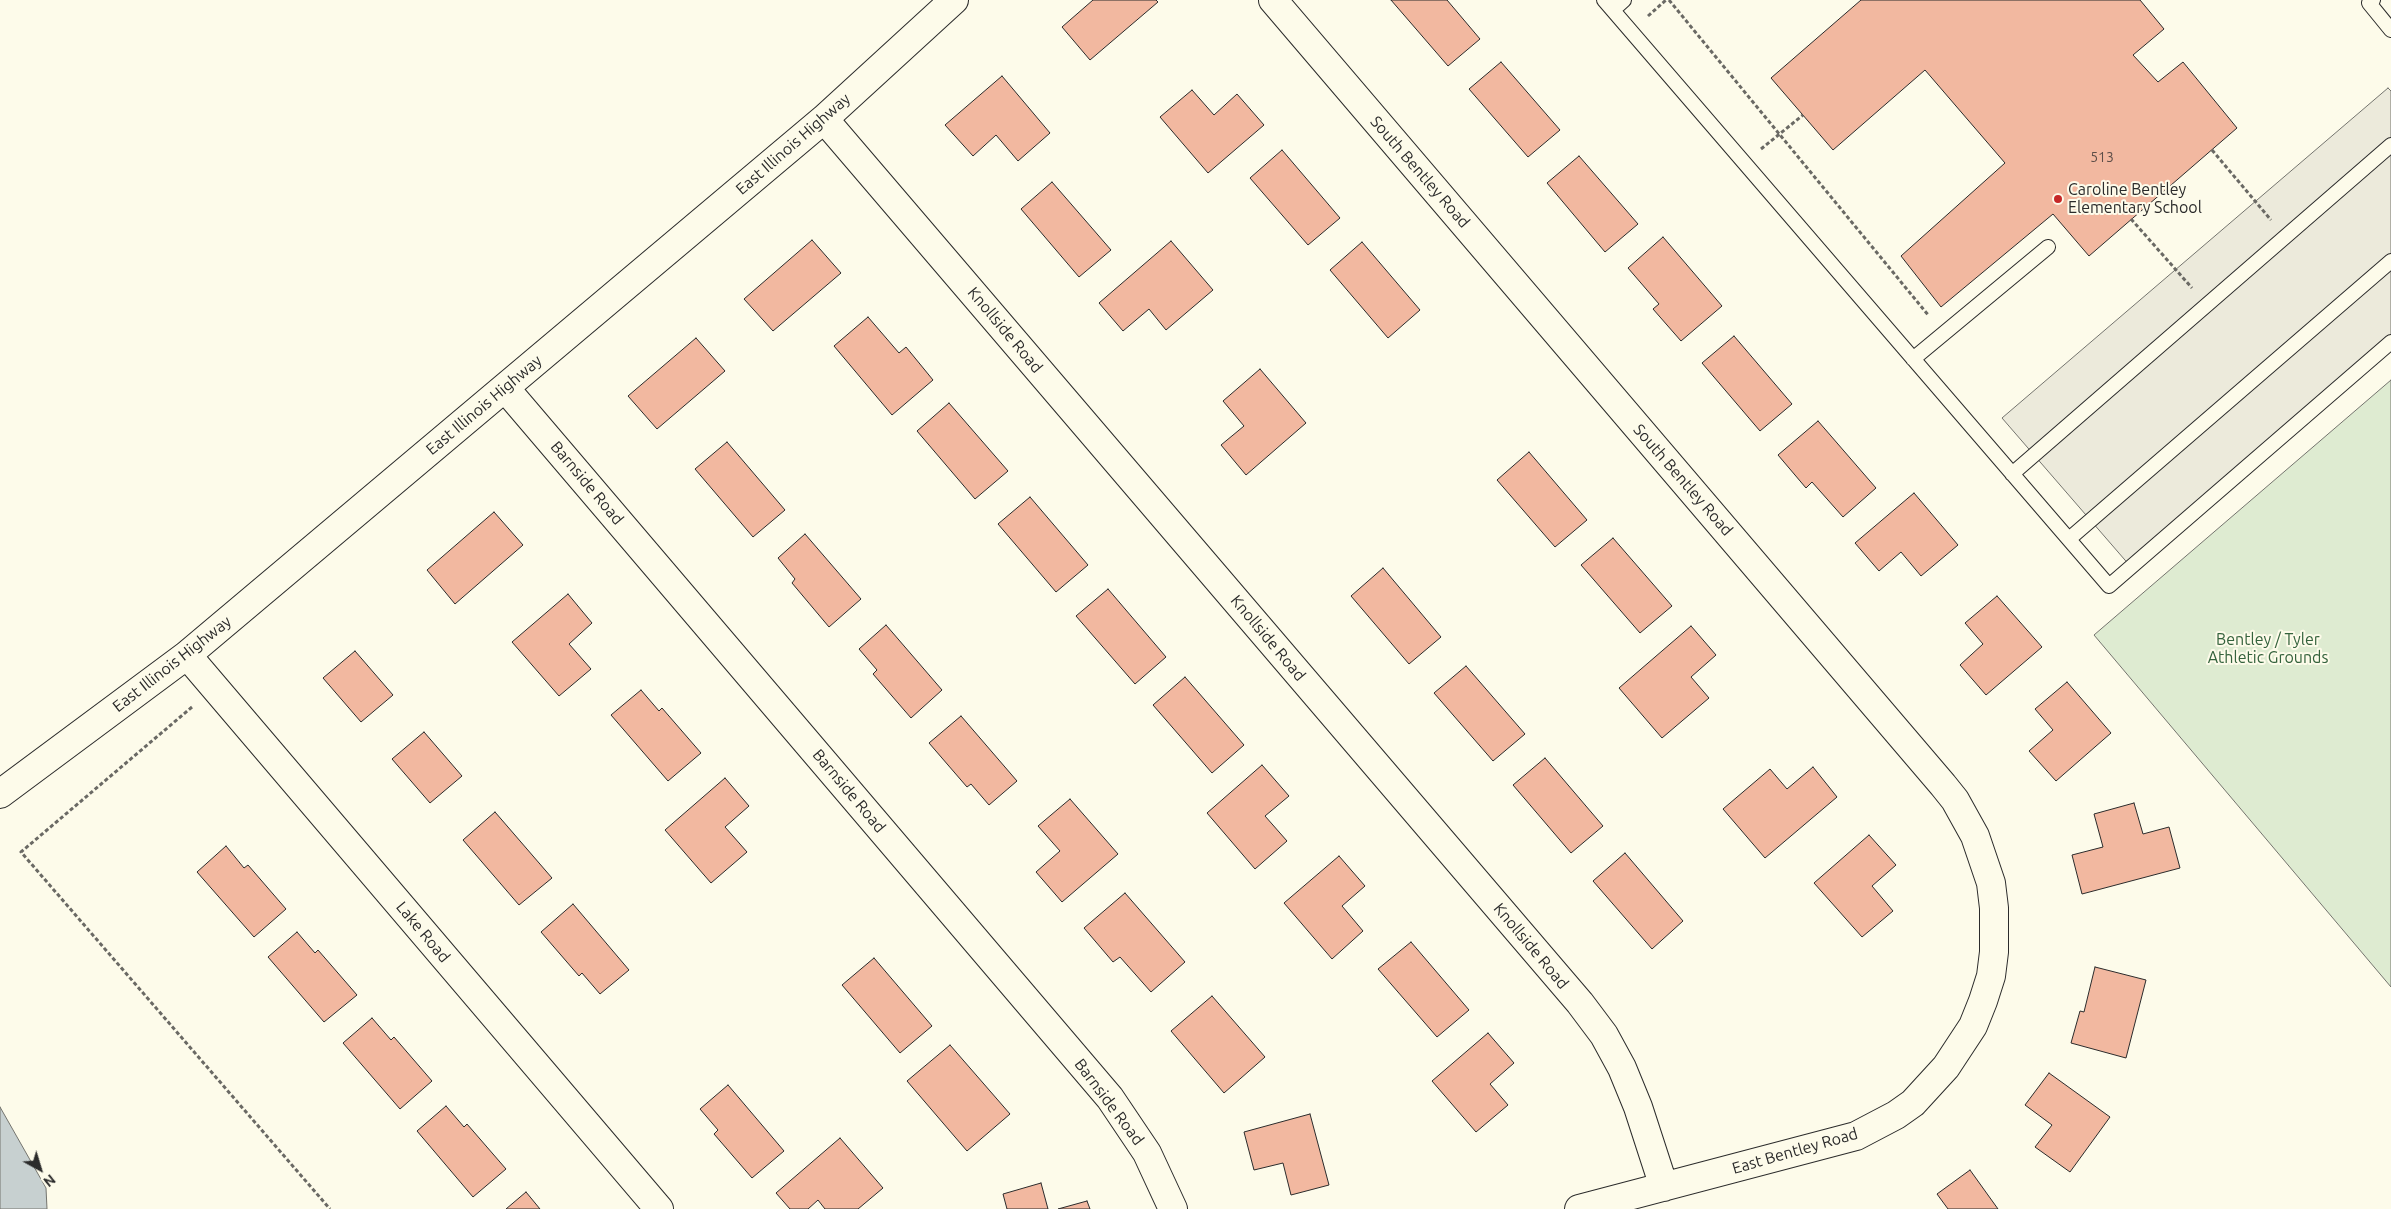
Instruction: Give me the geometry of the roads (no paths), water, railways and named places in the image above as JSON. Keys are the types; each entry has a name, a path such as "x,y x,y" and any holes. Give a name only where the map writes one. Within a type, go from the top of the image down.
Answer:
{"street":[{"name":"East Illinois Highway","path":"0,794 187,656 824,118 954,0"},
{"name":"South Bentley Road","path":"1273,0 1955,800 1975,836 1985,861 1993,900 1994,952 1991,976 1983,1001"},
{"name":"Knollside Road","path":"824,118 1580,1002 1604,1035 1622,1068 1638,1108 1664,1187"},
{"name":"Barnside Road","path":"504,388 1110,1098 1147,1153 1173,1209"},
{"name":"Lake Road","path":"187,656 659,1209"},
{"name":"East Bentley Road","path":"1579,1209 1856,1136 1896,1115 1918,1097 1946,1067 1973,1026 1983,1001"}],"lane":[{"path":"1624,0 1608,5 2109,586 2391,342"},
{"path":"2373,0 2369,3 2391,30"},
{"path":"2012,474 2391,146"},
{"path":"1913,359 2048,247"},
{"path":"2069,539 2391,260"}],"place":[{"name":"Caroline Bentley Elementary School","path":"2058,199"}],"park label":[{"name":"Bentley / Tyler Athletic Grounds","path":"2268,649"}]}
